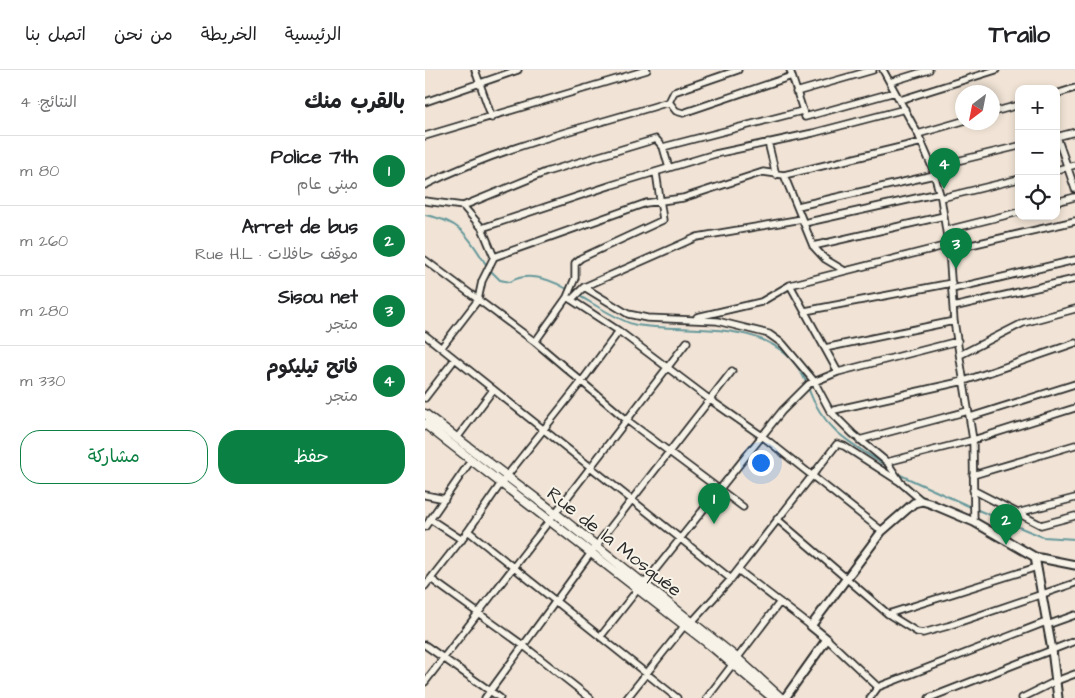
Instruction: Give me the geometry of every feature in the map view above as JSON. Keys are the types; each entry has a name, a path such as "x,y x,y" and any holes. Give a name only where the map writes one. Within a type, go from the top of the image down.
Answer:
{"main road":[{"name":"Rue de la Mosquée","path":"425,414 457,438 504,479 555,513 594,549 783,698"},
{"path":"425,424 472,459 504,479 549,520 594,549"},
{"path":"736,662 773,698"}],"street":[{"path":"475,70 491,118"},
{"path":"425,102 518,70"},
{"path":"621,70 623,78"},
{"path":"425,136 491,118 647,70"},
{"path":"669,102 673,92 738,70"},
{"path":"796,92 873,70"},
{"path":"883,70 922,142 932,167 947,230 953,307 973,440 974,522"},
{"path":"890,82 929,70"},
{"path":"900,100 996,70"},
{"path":"669,102 676,111 683,113 791,73 802,111 806,117 895,92"},
{"path":"1060,93 1075,88"},
{"path":"425,185 493,155 669,102"},
{"path":"1000,110 1015,105"},
{"path":"482,228 669,168 905,108"},
{"path":"663,147 802,111"},
{"path":"918,134 955,123"},
{"path":"1060,136 1075,132"},
{"path":"425,201 463,206 546,172 590,157 656,139 663,147 669,168"},
{"path":"769,142 776,175"},
{"path":"441,348 477,300 482,281 495,257 645,203 660,203 763,172 784,175 922,142"},
{"path":"1060,143 1072,166 1075,189"},
{"path":"932,167 1015,147"},
{"path":"569,298 575,278 575,263 581,258 662,221 656,172"},
{"path":"784,175 813,246 825,259 845,271"},
{"path":"798,206 934,175"},
{"path":"535,342 569,298 584,287 697,237 803,221 940,196 1015,180"},
{"path":"1060,201 1075,197"},
{"path":"463,206 482,228 495,257"},
{"path":"947,230 1015,213"},
{"path":"813,246 944,216"},
{"path":"690,319 761,302 790,285 845,271 1075,221"},
{"path":"425,260 535,342 628,421 670,450 743,507"},
{"path":"805,311 952,286 1075,260"},
{"path":"953,307 1075,279"},
{"path":"790,285 838,372"},
{"path":"584,287 628,314 647,318 717,321 769,334 783,344 814,381 830,410 859,440 887,462 900,482"},
{"path":"569,298 619,331 709,399 762,436 814,475 882,531"},
{"path":"960,355 1023,323 1075,309"},
{"path":"825,348 955,321"},
{"path":"425,586 462,540 504,479 619,331"},
{"path":"425,335 731,579"},
{"path":"601,636 798,394 814,381 838,372 958,341"},
{"path":"425,682 514,569 549,520 592,468 687,342"},
{"path":"830,410 964,381 1075,344"},
{"path":"425,398 455,359"},
{"path":"485,698 594,549 732,371"},
{"path":"859,440 969,414 1075,384"},
{"path":"457,438 493,390"},
{"path":"887,462 973,440 1075,408"},
{"path":"627,698 688,624 731,579 837,444 844,446 900,482 922,501 974,522 1035,557 1075,566"},
{"path":"973,475 1075,444"},
{"path":"425,527 472,459"},
{"path":"973,490 1041,525 1075,516"},
{"path":"425,495 445,499"},
{"path":"1017,513 1075,498"},
{"path":"811,626 882,531 914,503 922,501"},
{"path":"430,519 462,540"},
{"path":"777,520 888,614 911,630 923,633 1075,583"},
{"path":"468,531 677,698"},
{"path":"1035,557 1052,650 1058,698"},
{"path":"888,614 1037,567"},
{"path":"738,570 827,638 878,687"},
{"path":"431,579 524,646 590,698"},
{"path":"707,698 780,602"},
{"path":"870,698 878,687 1047,624 1075,616"},
{"path":"783,698 827,638"},
{"path":"929,698 1075,641"},
{"path":"425,645 500,698"},
{"path":"1022,698 1075,674"}],"waterway":[{"path":"425,215 438,218 456,226 469,239 487,266"},
{"path":"490,270 500,280 510,282 524,277 532,277 567,289"},
{"path":"572,292 613,315 636,325 709,329 756,337 776,347 794,362 807,384"},
{"path":"808,388 822,415 831,426 851,443 888,467"},
{"path":"896,473 1043,537 1075,539"}],"place":[{"name":"فاتح تيليكوم","path":"944,189"},
{"name":"Sisou net","path":"956,269"},
{"name":"Police 7th","path":"714,524"},
{"name":"Arret de bus","path":"1006,545"}]}
